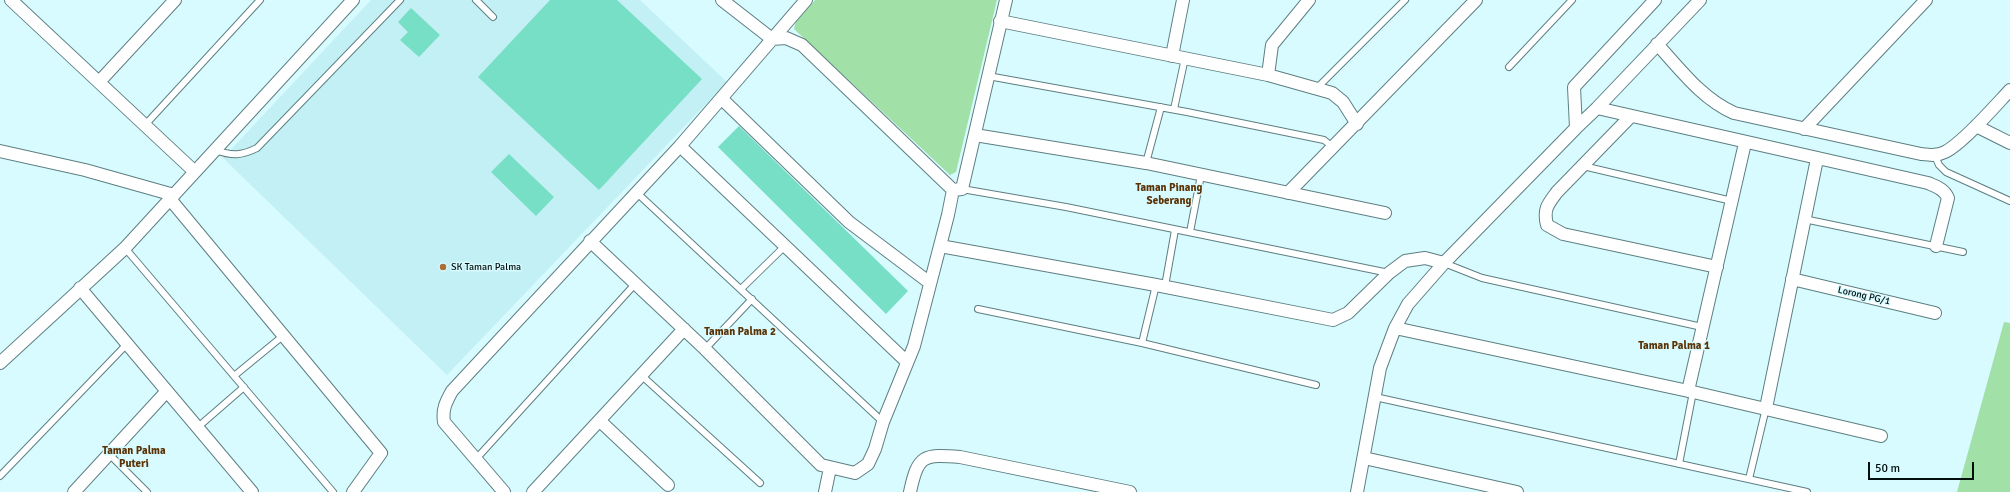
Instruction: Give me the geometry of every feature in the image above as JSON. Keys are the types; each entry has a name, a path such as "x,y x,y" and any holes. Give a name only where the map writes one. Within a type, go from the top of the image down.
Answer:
{"street":[{"path":"10,0 195,172"},
{"path":"99,82 175,0"},
{"path":"0,363 125,248 352,0"},
{"path":"722,0 772,39 786,38 802,45 957,190"},
{"path":"504,492 444,422 443,413 445,403 452,391 680,146 806,0"},
{"path":"590,241 705,349 821,466 855,473 868,464 875,449 883,422 914,346 940,246 975,136 1006,0"},
{"path":"1172,56 1183,0"},
{"path":"1268,75 1272,45 1309,0"},
{"path":"1288,193 1334,148 1476,0"},
{"path":"1576,128 1574,87 1655,0"},
{"path":"1357,492 1380,368 1395,328 1408,304 1444,263 1597,108 1700,0"},
{"path":"1804,129 1926,0"},
{"path":"1000,22 1268,75 1332,93 1343,102 1357,124"},
{"path":"1657,44 1704,94 1720,107 1734,113 1935,156 1946,152 1976,126 2010,90"},
{"path":"722,99 848,222 930,283"},
{"path":"1597,108 1630,117 1928,184 1940,188 1945,192 1948,198 1936,246"},
{"path":"1630,117 1557,192 1547,206 1544,215 1547,224 1552,229 1563,234 1717,267"},
{"path":"1976,126 2010,143"},
{"path":"975,136 1146,163 1385,213"},
{"path":"1691,391 1702,326 1745,143"},
{"path":"680,146 786,245 907,362"},
{"path":"0,151 92,172 172,197 381,453 353,492"},
{"path":"1766,408 1816,159"},
{"path":"940,246 1160,286 1333,320 1348,313 1359,305 1389,274 1405,261 1425,258 1444,263"},
{"name":"Lorong PG/1","path":"1792,280 1935,313"},
{"path":"80,288 252,492"},
{"path":"1395,328 1691,391 1881,436"},
{"path":"533,492 684,329"},
{"path":"74,492 167,391"},
{"path":"600,421 668,485"},
{"path":"910,492 915,470 919,464 927,458 939,456 960,457 1130,492"},
{"path":"1364,458 1482,489 1517,492"},
{"path":"825,492 830,468"}],"lane":[{"path":"145,125 260,0"},
{"path":"215,150 230,155 243,155 257,148 400,0"},
{"path":"476,0 493,17"},
{"path":"1316,89 1405,0"},
{"path":"1509,67 1572,0"},
{"path":"1174,109 1185,58"},
{"path":"988,76 1174,109 1324,140 1334,148"},
{"path":"1146,163 1161,107"},
{"path":"1935,156 1939,165 1946,172 2010,201"},
{"path":"1583,166 1732,201"},
{"path":"1190,232 1201,175"},
{"path":"957,190 1066,207 1389,274"},
{"path":"636,192 883,422"},
{"path":"1804,219 1963,252"},
{"path":"1142,343 1160,286 1175,230"},
{"path":"741,290 786,245"},
{"path":"125,248 333,492"},
{"path":"1444,263 1482,278 1702,326"},
{"path":"476,459 636,284"},
{"path":"705,349 752,299"},
{"path":"978,309 1142,343 1316,384"},
{"path":"234,376 284,335"},
{"path":"0,476 127,344"},
{"path":"641,375 760,482"},
{"path":"198,427 244,387"},
{"path":"1679,464 1691,391"},
{"path":"1375,397 1807,492"},
{"path":"1749,479 1766,408"},
{"path":"109,454 147,492"}],"shaded area":[{"name":"SK Taman Palma","path":"371,0 640,0 727,82 447,375 223,158"}],"green space":[{"path":"815,0 997,0 956,172 950,175 794,29 796,21"},
{"path":"2004,322 2010,323 2010,492 1957,492"}],"building":[{"path":"550,0 617,0 702,79 599,190 478,77"},
{"path":"411,8 440,35 419,57 400,40 408,32 398,22"},
{"path":"739,126 908,291 886,314 718,147"},
{"path":"509,154 554,197 536,216 491,172"}],"place":[{"name":"SK Taman Palma","path":"443,267"}],"district":[{"name":"Taman Pinang Seberang","path":"1169,194"},
{"name":"Taman Palma 2","path":"740,332"},
{"name":"Taman Palma 1","path":"1674,346"},
{"name":"Taman Palma Puteri","path":"134,457"}]}
